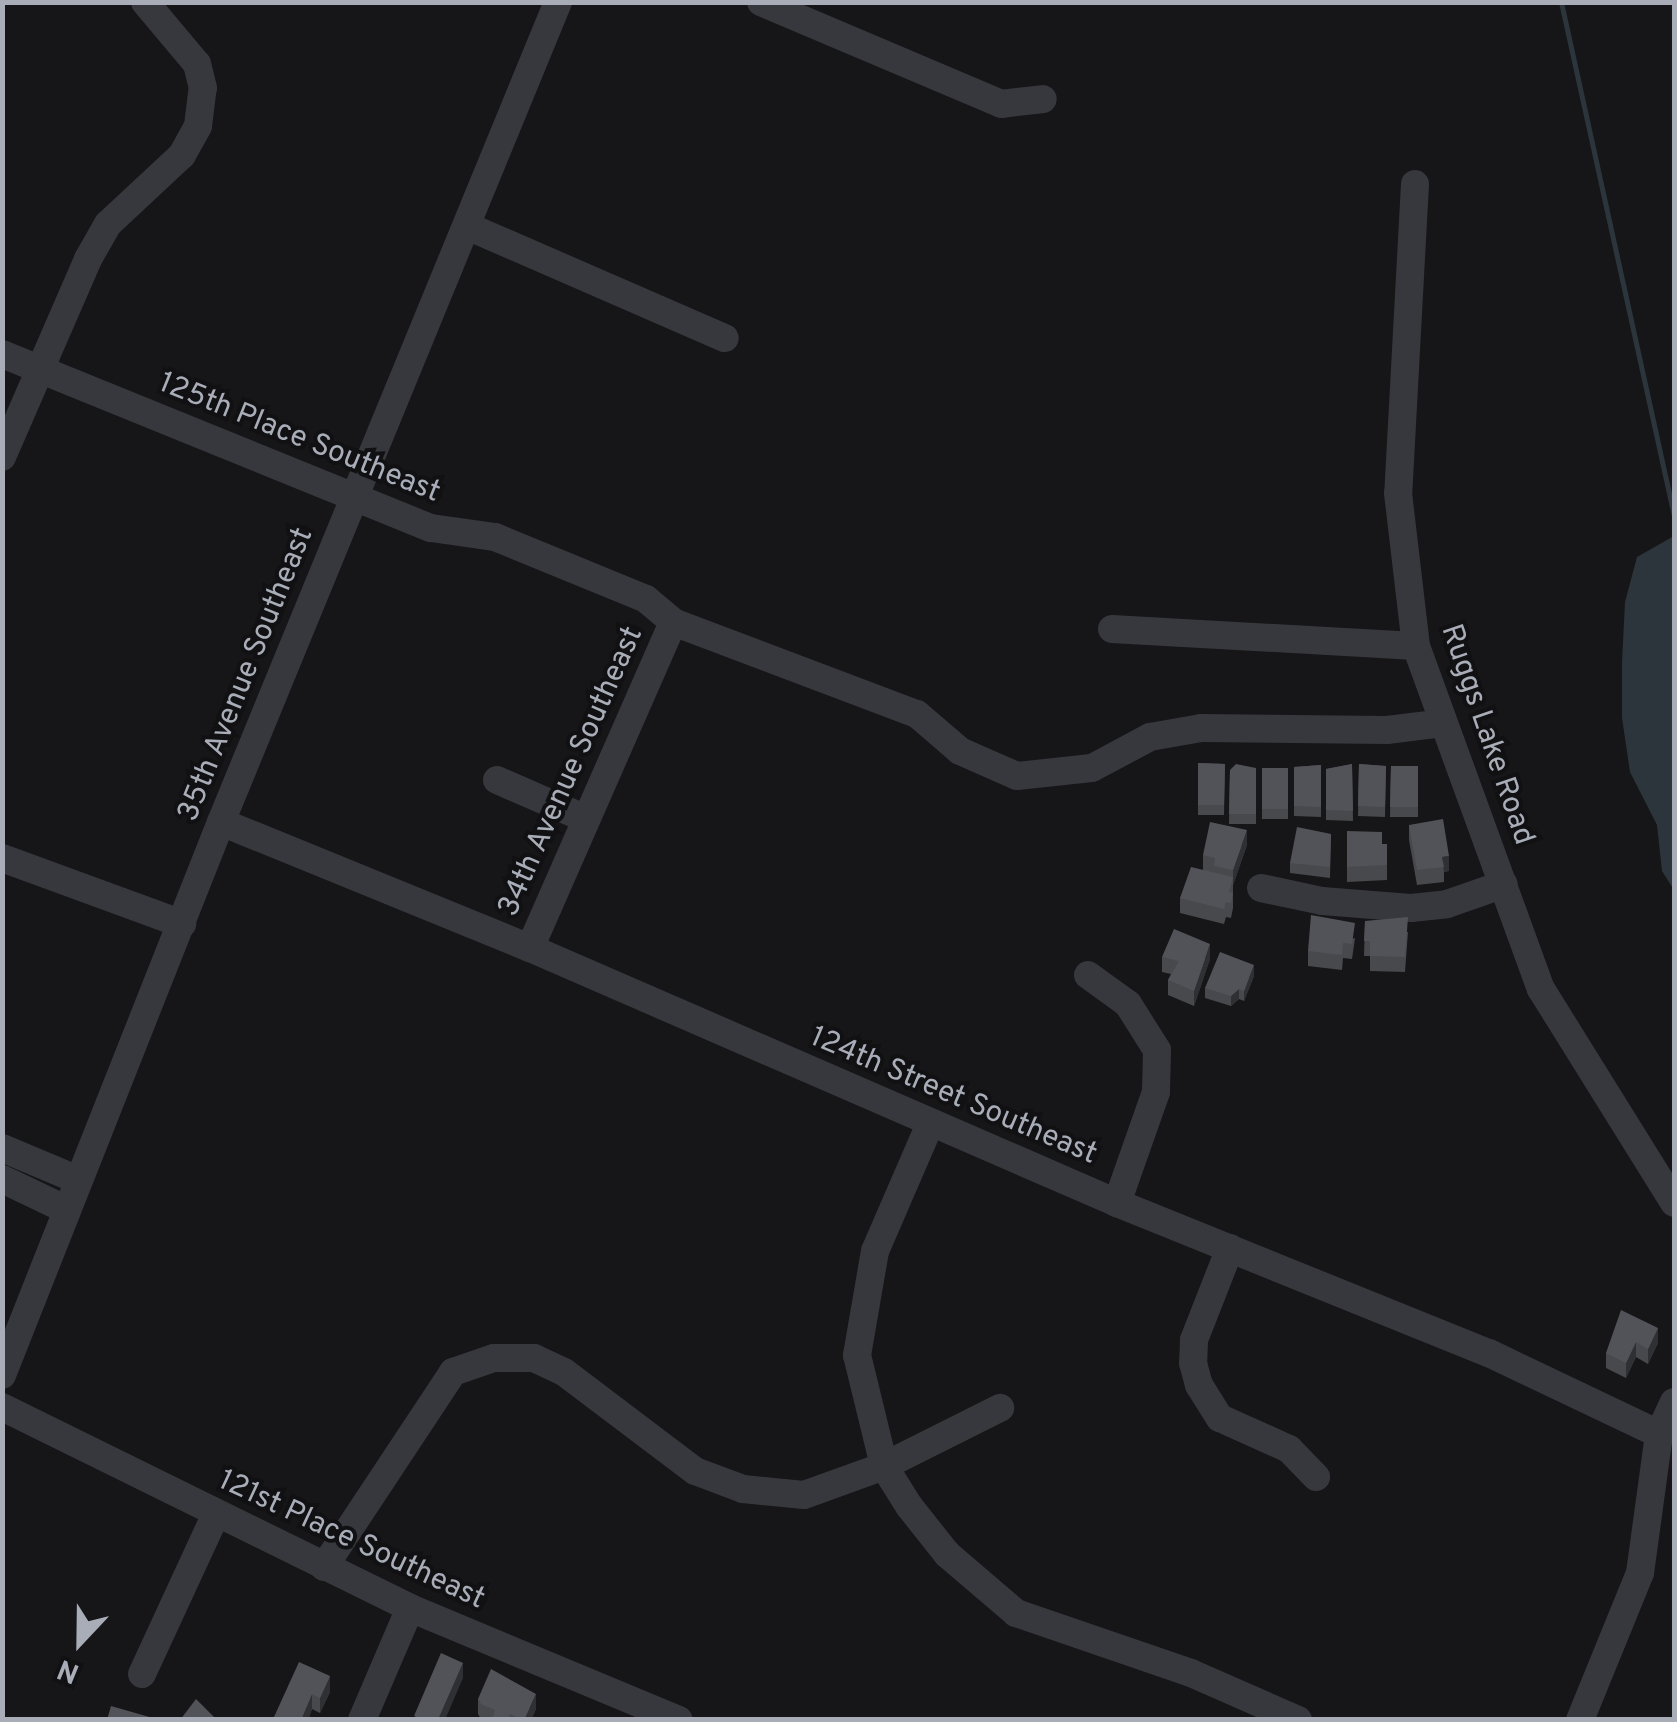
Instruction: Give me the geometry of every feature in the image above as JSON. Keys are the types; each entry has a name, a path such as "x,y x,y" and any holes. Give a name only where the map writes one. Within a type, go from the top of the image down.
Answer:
{"street":[{"path":"2,457 108,224 182,155 198,126 203,88 197,64 145,2"},
{"name":"35th Avenue Southeast","path":"2,1375 221,822 558,2"},
{"path":"761,2 1001,104 1043,99"},
{"name":"Ruggs Lake Road","path":"1415,184 1398,493 1416,646 1541,989 1674,1202"},
{"path":"467,226 725,338"},
{"name":"125th Place Southeast","path":"2,354 431,528 495,536 646,599 673,622 917,714 960,751 1017,776 1092,768 1150,738 1201,728 1387,730 1444,723"},
{"name":"34th Avenue Southeast","path":"530,948 673,622"},
{"path":"1112,629 1416,646"},
{"path":"498,780 584,818"},
{"name":"124th Street Southeast","path":"221,822 530,948 1117,1203 1488,1353 1659,1434"},
{"path":"2,858 182,924"},
{"path":"1261,888 1322,901 1411,908 1446,904 1504,884"},
{"path":"1088,975 1128,1004 1156,1050 1156,1092 1117,1203"},
{"path":"930,1124 875,1251 857,1356 884,1466 947,1554 1016,1612 1191,1673 1298,1720"},
{"path":"2,1148 78,1180"},
{"path":"2,1180 67,1210"},
{"path":"1230,1248 1194,1340 1193,1363 1199,1385 1220,1418 1289,1449 1316,1477"},
{"path":"324,1567 453,1372 494,1358 534,1358 564,1372 695,1471 743,1490 804,1495 884,1466 1000,1408"},
{"path":"1580,1720 1640,1573 1659,1434 1674,1402"},
{"name":"121st Place Southeast","path":"2,1406 410,1608 628,1709 679,1720"},
{"path":"142,1674 216,1514"},
{"path":"362,1720 410,1608"}],"shaded area":[{"path":"1674,536 1674,890 1662,871 1657,825 1630,772 1622,718 1622,662 1625,602 1637,557"}],"building":[{"path":"1198,763 1225,764 1224,805 1198,805"},
{"path":"1236,764 1256,768 1256,814 1229,814 1230,770"},
{"path":"1352,764 1353,811 1326,810 1326,769"},
{"path":"1359,764 1386,766 1385,807 1358,806"},
{"path":"1321,765 1321,807 1294,806 1294,767"},
{"path":"1391,766 1418,766 1418,807 1390,807"},
{"path":"1262,768 1288,768 1288,809 1262,809"},
{"path":"1443,819 1449,856 1442,857 1444,867 1417,870 1409,825"},
{"path":"1210,822 1247,830 1233,870 1214,866 1215,858 1203,855"},
{"path":"1297,827 1331,834 1330,867 1290,863"},
{"path":"1347,831 1382,832 1382,844 1387,844 1387,865 1347,867"},
{"path":"1191,867 1233,877 1231,903 1226,902 1224,909 1180,898"},
{"path":"1311,915 1355,923 1352,944 1343,943 1342,955 1308,951"},
{"path":"1408,917 1405,957 1370,956 1370,941 1364,941 1365,921"},
{"path":"1174,929 1210,944 1194,991 1168,980 1179,961 1162,957"},
{"path":"1220,952 1254,965 1244,991 1239,989 1231,996 1205,988"},
{"path":"1621,1310 1658,1328 1648,1349 1636,1342 1626,1363 1606,1353"},
{"path":"441,1653 463,1663 438,1720 423,1720 414,1716"},
{"path":"299,1662 330,1676 320,1698 312,1694 301,1720 281,1720 274,1717"},
{"path":"491,1669 536,1694 524,1720 510,1714 508,1720 492,1720 495,1710 481,1704 478,1699"},
{"path":"196,1699 217,1720 180,1720"},
{"path":"111,1706 153,1718 107,1720"}],"waterway":[{"path":"1561,2 1674,516"}]}
